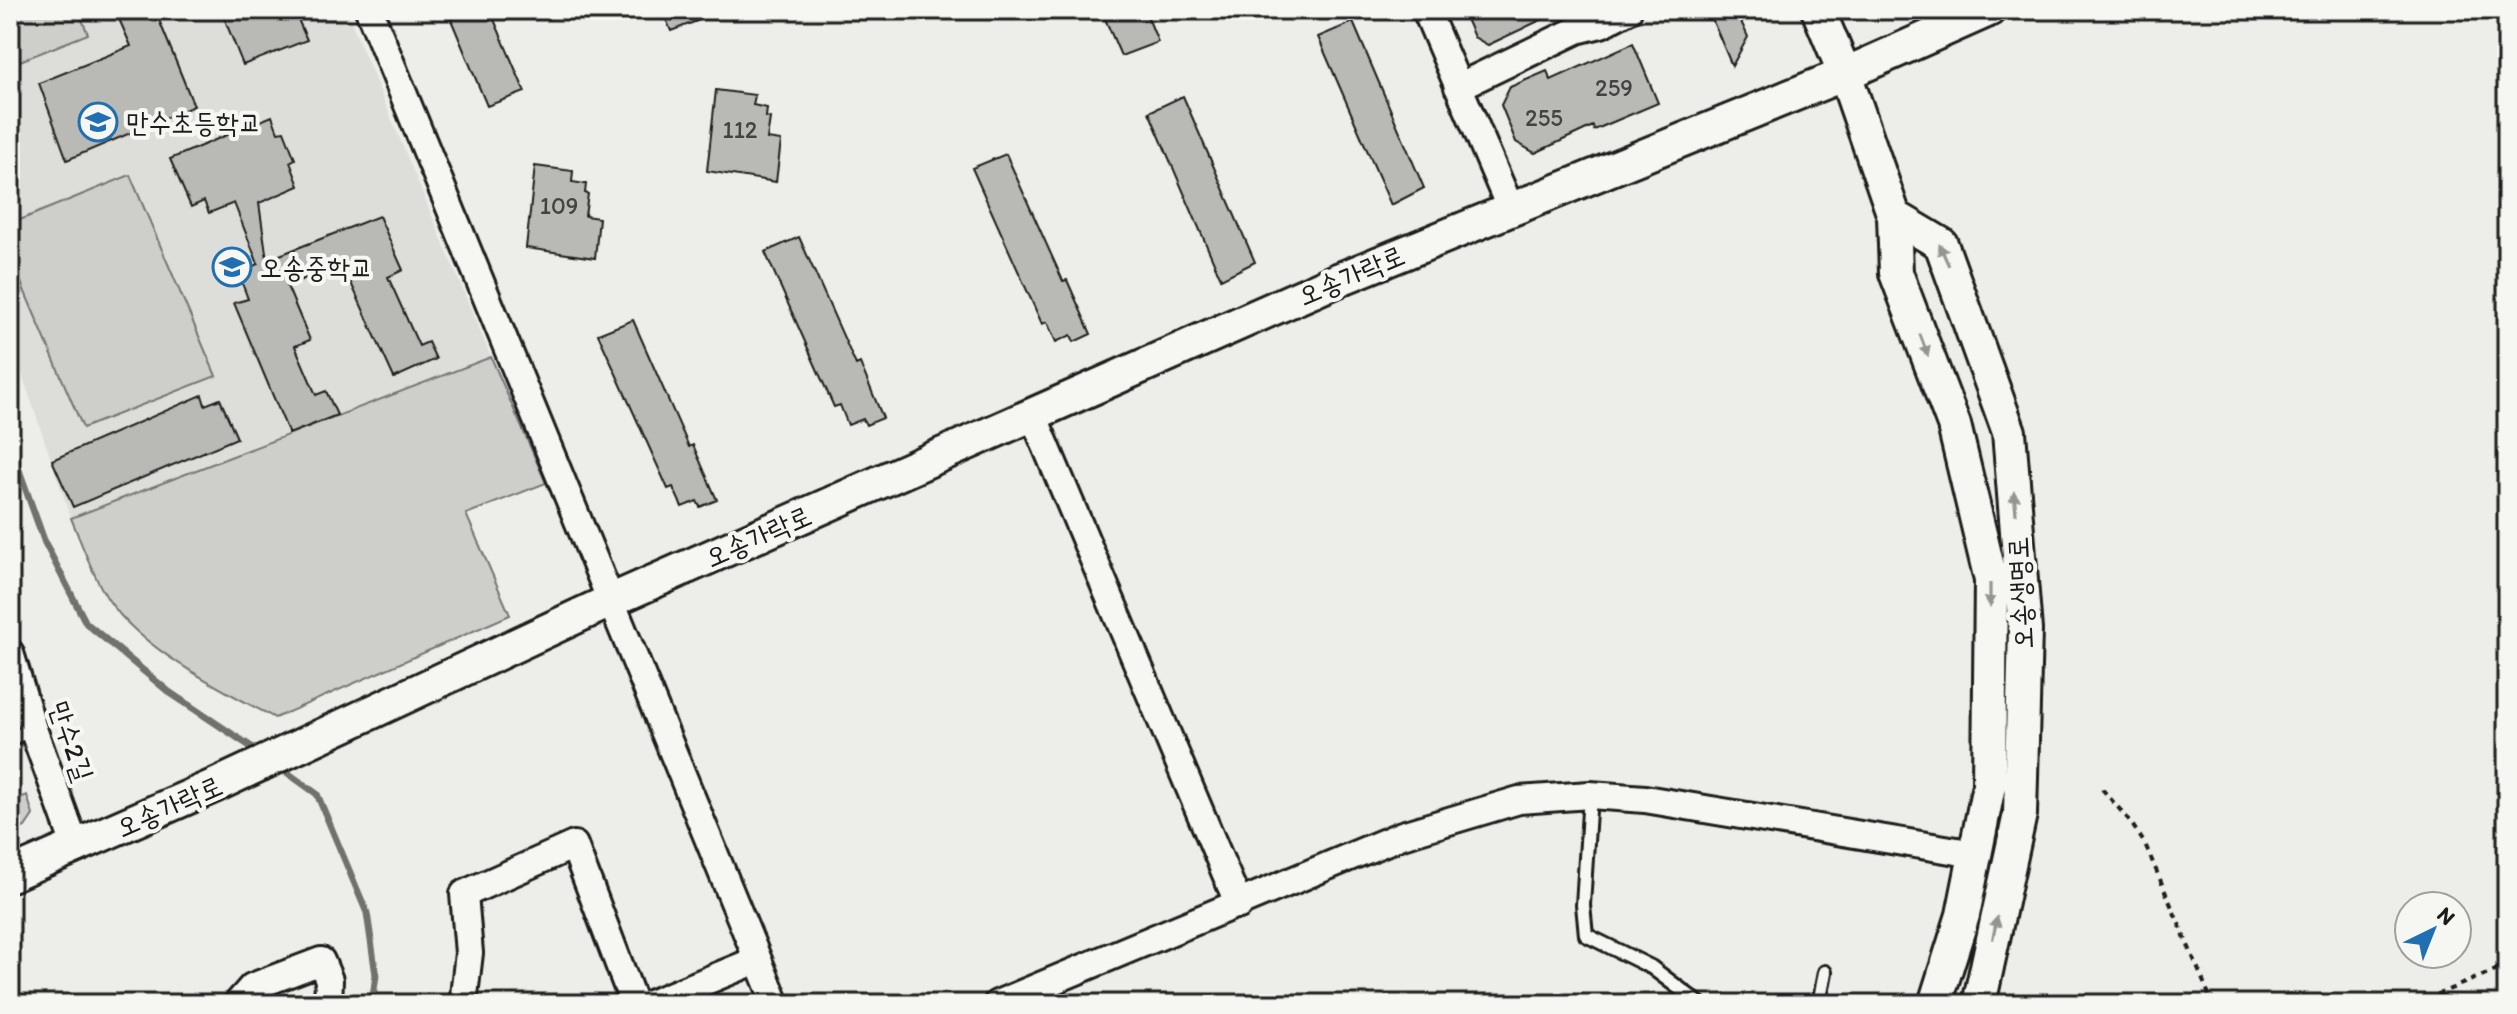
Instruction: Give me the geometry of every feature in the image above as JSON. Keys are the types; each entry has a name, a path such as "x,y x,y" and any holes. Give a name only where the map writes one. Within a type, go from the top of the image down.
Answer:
{"street":[{"path":"369,10 776,1004"},
{"path":"1426,10 1511,210"},
{"path":"1577,30 1600,10"},
{"path":"1458,87 1577,30 1601,24 1628,10"},
{"name":"오송생명로","path":"1818,10 1845,74 1894,216 1896,273 1954,425 1991,580 1989,785 1963,915 1935,1004"},
{"name":"오송가락로","path":"10,875 216,785 610,601 1340,279 1845,74 1989,10"},
{"name":"오송생명로","path":"1894,216 1941,244 2009,432 2025,630 2020,814 1979,1004"},
{"path":"1033,415 1239,905"},
{"name":"만수2길","path":"10,653 21,734 76,848"},
{"path":"997,1004 1402,835 1519,800 1590,795 1645,799 1975,854"},
{"path":"463,1004 469,953 464,894 574,845 634,1004"},
{"path":"650,1004 757,960"},
{"path":"237,1004 252,987 321,961 329,980 328,1004"}],"lane":[{"path":"1590,795 1583,905 1586,935 1651,967 1700,1004"},
{"path":"1819,1004 1825,972"}],"path":[{"path":"2102,789 2145,844 2213,1004"},
{"path":"2415,1004 2507,965"}],"shaded area":[{"name":"오송중학교","path":"10,10 346,10 491,357 71,518 10,339"},
{"path":"10,10 78,10 88,34 10,65"},
{"path":"130,175 216,376 83,428 10,257 10,224"},
{"path":"491,357 546,483 466,514 510,615 275,718 205,680 156,648 117,611 103,591 71,518"},
{"path":"27,795 33,815 25,827 10,834 10,802"}],"building":[{"path":"115,10 155,10 194,106 67,160 39,83 131,46"},
{"path":"221,10 294,10 307,40 243,65"},
{"path":"447,10 490,10 525,92 487,106"},
{"path":"662,10 722,10 723,11 671,31"},
{"path":"1113,10 1145,10 1158,42 1121,56 1103,14"},
{"path":"1462,10 1562,10 1488,45 1474,37"},
{"path":"1708,10 1736,10 1748,37 1732,66"},
{"path":"1353,22 1424,188 1391,205 1318,37"},
{"path":"1633,43 1658,103 1594,130 1593,126 1535,153 1516,142 1501,105 1510,87 1547,71 1551,80"},
{"path":"716,90 755,95 753,105 767,108 766,117 770,118 767,139 781,141 776,182 707,171"},
{"path":"1183,96 1255,262 1221,279 1149,112"},
{"path":"272,116 278,132 284,131 295,159 290,162 299,186 259,203 267,260 379,216 403,270 388,277 419,346 428,342 436,359 394,378 342,263 287,286 310,340 295,346 316,395 326,391 337,415 289,434 234,303 248,299 238,272 258,264 234,203 209,213 204,201 191,207 170,159"},
{"path":"1006,154 1063,281 1067,280 1091,334 1074,342 1071,335 1056,342 1047,322 1042,324 972,168"},
{"path":"535,166 573,171 572,182 586,184 585,216 599,218 595,258 526,248"},
{"path":"799,237 883,418 866,425 863,419 848,425 840,405 834,407 765,252"},
{"path":"633,320 689,447 693,445 717,500 700,507 697,501 682,507 673,487 668,489 598,334"},
{"path":"202,395 205,405 220,399 237,438 73,507 52,460"}],"waterway":[{"path":"10,445 45,543 86,623 169,692 262,754"},
{"path":"278,766 317,794 367,913 376,975 372,1004"}],"place":[{"name":"만수초등학교","path":"98,122"},
{"name":"오송중학교","path":"232,267"}]}
